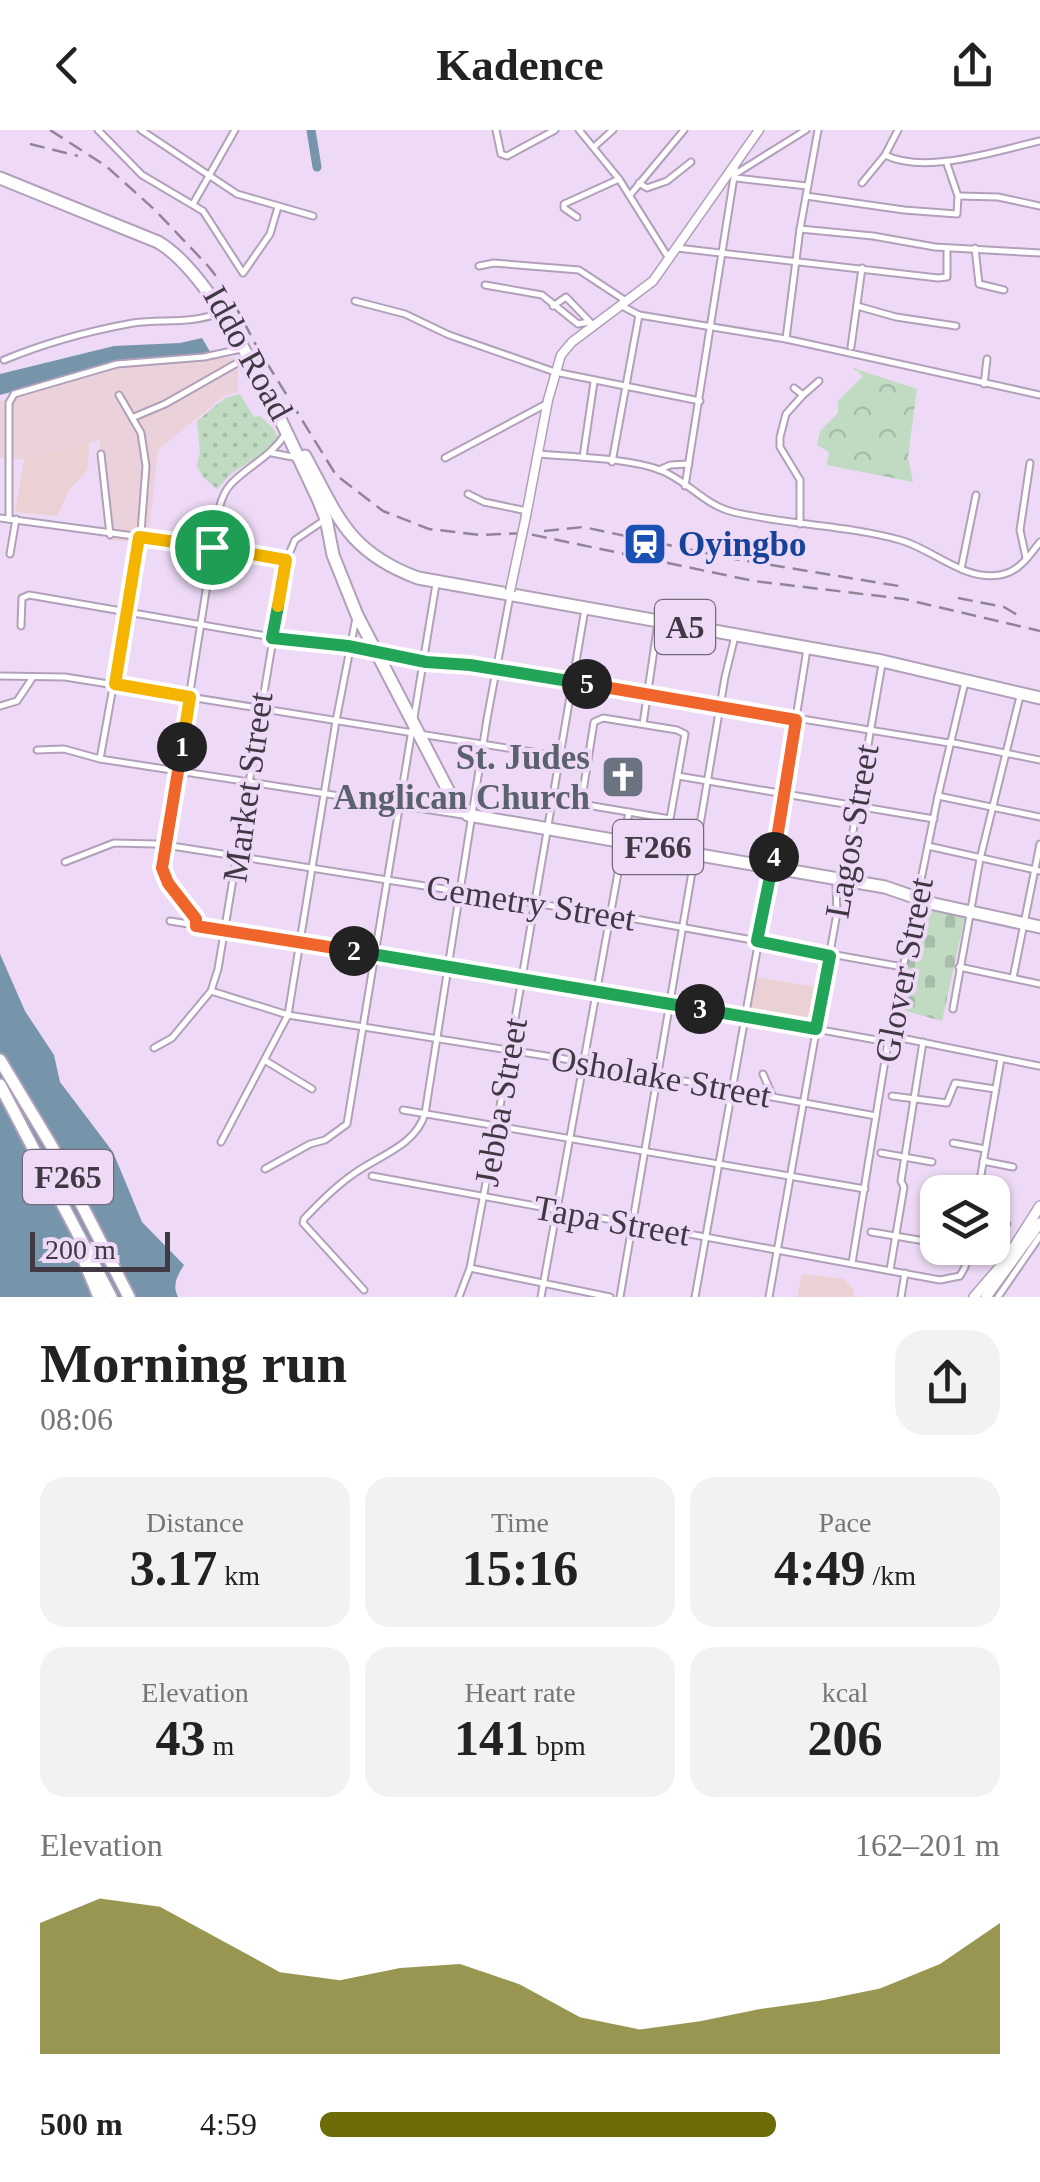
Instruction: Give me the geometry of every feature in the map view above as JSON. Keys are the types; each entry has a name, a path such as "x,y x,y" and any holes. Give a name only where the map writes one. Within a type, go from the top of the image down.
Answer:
{"highway":[{"name":"Iddo Road","path":"0,175 168,248 198,277 244,354 298,458 326,519 336,565 356,616 449,792 470,817"},
{"name":"Iddo Road","path":"0,175 148,231 176,246 194,263 223,302 344,530"},
{"path":"329,534 338,540 344,530"},
{"name":"A5","path":"344,530 389,566 437,583 882,661 1040,698"},
{"path":"336,565 341,546 360,544"},
{"name":"F266","path":"470,817 885,887 1040,927"},
{"name":"F265","path":"0,1060 51,1145 128,1293"},
{"name":"F265","path":"0,1085 111,1297"},
{"path":"69,1218 99,1297"}],"main road":[{"path":"974,1297 1005,1261 1040,1206"},
{"path":"986,1297 1040,1223"}],"street":[{"path":"98,130 142,174 166,192 196,206 244,272 270,234 278,207"},
{"path":"141,130 237,194 313,216"},
{"path":"196,206 235,130"},
{"path":"496,130 501,154 507,156 555,130"},
{"path":"579,130 619,179 669,260"},
{"path":"594,146 613,130"},
{"path":"630,195 684,130"},
{"path":"364,1290 304,1219 348,1178 408,1140 420,1128 426,1114 470,817 554,372 563,352 591,323 649,285 758,130"},
{"path":"736,175 806,130"},
{"path":"786,339 818,130"},
{"path":"862,183 898,132 888,131"},
{"path":"885,155 912,164 946,161 1040,141"},
{"path":"806,196 904,210 960,213 946,161"},
{"path":"638,183 646,188 658,185 691,162"},
{"path":"684,486 736,162"},
{"path":"736,175 807,186"},
{"path":"577,217 564,204 619,179"},
{"path":"958,196 998,197 1040,206"},
{"path":"800,229 947,248 1040,253"},
{"path":"676,248 945,278 949,270 947,248"},
{"path":"974,248 979,284 1004,290"},
{"path":"479,266 494,263 580,270 639,314 786,339 1040,395"},
{"path":"851,347 862,268"},
{"path":"486,285 542,295 578,324 591,323"},
{"path":"554,306 566,297 591,323"},
{"path":"354,301 405,314 448,335 554,372 700,400"},
{"path":"858,306 896,317 956,326"},
{"path":"4,360 103,330 136,323 203,319 220,312"},
{"path":"612,462 639,314"},
{"path":"134,417 165,404 244,354"},
{"path":"10,554 9,403 14,394 117,364 244,354"},
{"path":"984,384 987,358"},
{"path":"800,524 800,480 780,448 780,437 786,414 819,381"},
{"path":"583,457 594,382"},
{"path":"794,388 803,396"},
{"path":"100,759 139,537 146,466 141,433 119,394"},
{"path":"445,458 548,403"},
{"path":"196,926 196,919 164,874 160,844 190,697 212,547 220,506 230,484 272,453 286,433"},
{"path":"272,453 298,458"},
{"path":"101,454 110,535"},
{"path":"538,454 659,470 731,512 902,540 961,569 997,576 1014,570 1040,542"},
{"path":"1026,560 1020,530 1030,463"},
{"path":"659,470 689,464"},
{"path":"468,494 526,514"},
{"path":"961,569 976,495"},
{"path":"0,518 286,560 295,540 326,519"},
{"path":"360,544 410,570 510,593"},
{"name":"Market Street","path":"154,1048 172,1038 211,992 226,931 259,708 286,560"},
{"path":"265,1169 348,1124 437,583"},
{"path":"21,626 22,601 28,595 272,638 348,646 376,654 949,742 1040,760"},
{"path":"589,607 668,620 680,626"},
{"name":"Jebba Street","path":"459,1297 470,1268 498,1124 558,756 589,607"},
{"path":"221,1142 288,1015 356,616"},
{"path":"643,724 658,622"},
{"path":"620,1297 720,707 736,634"},
{"path":"696,1296 807,649"},
{"name":"Lagos Street","path":"769,1297 830,956 837,913 836,886 843,880 882,661"},
{"path":"0,676 65,677 115,684 588,761"},
{"path":"0,706 18,701 32,677"},
{"name":"Glover Street","path":"852,1264 902,967 966,679"},
{"path":"953,1009 980,858 1021,693"},
{"path":"603,718 643,724 685,734 670,819 581,804 594,722 603,718"},
{"path":"36,750 64,749 100,759 470,817"},
{"path":"678,776 934,819"},
{"path":"938,796 1040,816"},
{"path":"541,1297 629,812"},
{"name":"Cemetry Street","path":"65,862 114,843 160,844 534,902 902,967"},
{"path":"1012,978 1040,844"},
{"path":"928,846 1037,870"},
{"path":"170,921 888,1042"},
{"path":"959,967 1040,984"},
{"name":"Osholake Street","path":"211,992 288,1015 510,1050 876,1116"},
{"path":"906,1039 1039,1066"},
{"path":"890,1270 923,1042"},
{"path":"981,1175 1001,1059"},
{"path":"266,1061 312,1089"},
{"path":"763,1074 773,1098"},
{"path":"892,1096 947,1103 954,1083 994,1090"},
{"path":"403,1110 864,1189"},
{"path":"953,1143 985,1149"},
{"path":"881,1153 932,1162"},
{"path":"983,1161 1013,1166"},
{"name":"Tapa Street","path":"372,1176 940,1280 955,1279 965,1265"},
{"path":"871,1232 920,1240"},
{"path":"998,1297 1040,1236"},
{"path":"470,1268 610,1297"},
{"path":"901,1297 904,1273"}],"shaded area":[{"path":"235,357 238,392 224,396 158,450 148,543 108,540 107,492 99,440 28,460 0,458 0,401 120,366"},
{"path":"89,443 88,469 69,491 57,516 15,512 24,460"},
{"path":"755,977 822,988 814,1023 747,1012"},
{"path":"802,1274 844,1279 854,1290 853,1297 797,1297"}],"green space":[{"path":"853,368 917,389 908,457 913,482 827,465 829,452 817,445 820,431 838,413 838,401 863,376"},
{"path":"240,394 254,417 260,416 279,439 232,473 217,489 197,466 197,421 225,398"},
{"path":"918,908 965,917 942,1021 898,1009"}],"water":[{"path":"202,338 212,355 98,368 0,395 0,374 114,346"},
{"path":"0,954 25,1011 54,1055 60,1082 113,1152 142,1222 184,1265 176,1281 178,1297 0,1297"}],"waterway":[{"path":"311,130 317,167"}],"railway":[{"path":"50,130 106,166 209,267 228,292 336,475 383,511 429,529 481,535 524,533 754,581 904,599 1040,631"},
{"path":"30,144 78,156"},
{"path":"544,531 583,527 735,559 899,586"},
{"path":"958,598 1004,607 1019,616"}],"place":[{"name":"Oyingbo","path":"645,544"},
{"name":"St. Judes Anglican Church","path":"623,777"}],"route":[{"path":"139,537 212,547 286,560 272,638 470,665 796,720 757,941 830,956 816,1029 196,926 196,919 168,883 162,868 190,697 115,684 139,537"}]}
